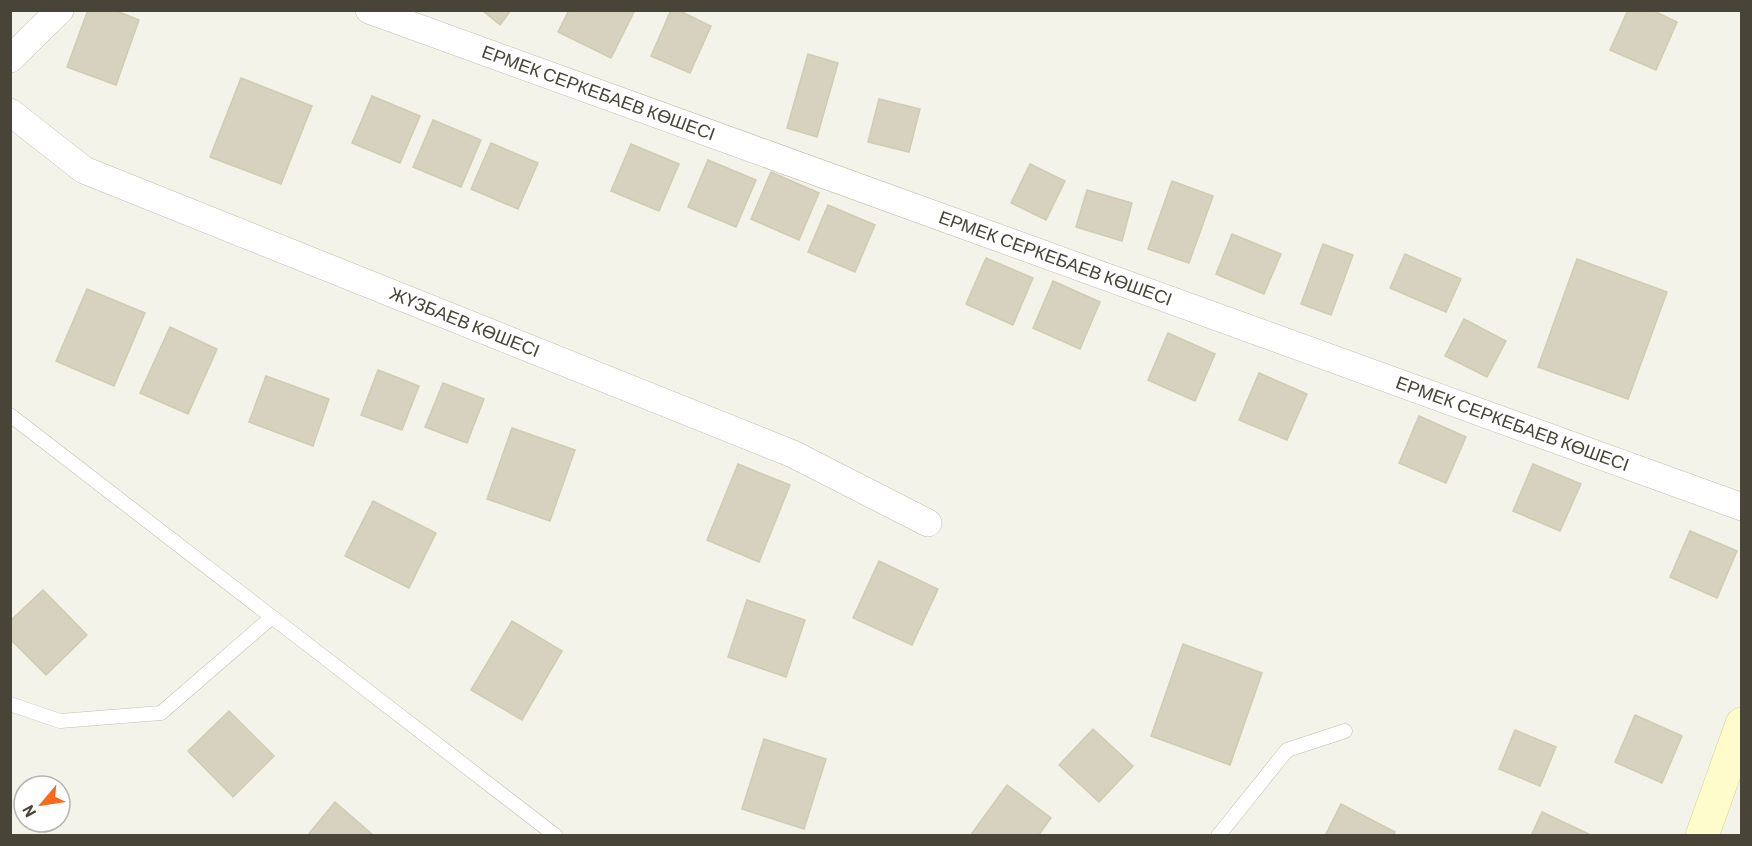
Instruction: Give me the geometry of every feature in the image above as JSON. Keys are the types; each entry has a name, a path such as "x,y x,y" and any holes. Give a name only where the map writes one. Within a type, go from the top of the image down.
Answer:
{"street":[{"path":"10,59 60,10"},
{"name":"ЕРМЕК СЕРКЕБАЕВ КӨШЕСІ","path":"369,10 1742,507"},
{"name":"ЖҮЗБАЕВ КӨШЕСІ","path":"10,112 84,170 793,454 928,523"},
{"path":"1701,836 1742,724"}],"lane":[{"path":"10,415 556,836"},
{"path":"10,704 60,721 161,713 272,617"},
{"path":"1218,836 1287,750 1345,731"}],"building":[{"path":"88,10 114,10 139,20 116,85 67,67"},
{"path":"482,10 511,10 500,25"},
{"path":"569,10 635,10 611,58 558,32"},
{"path":"671,10 678,10 711,26 690,73 651,56"},
{"path":"1628,10 1652,10 1677,22 1656,70 1610,50"},
{"path":"808,54 838,63 817,137 787,128"},
{"path":"241,78 312,106 281,184 210,157"},
{"path":"372,96 420,116 400,163 352,143"},
{"path":"879,99 920,109 909,152 868,142"},
{"path":"433,120 481,140 461,187 413,167"},
{"path":"491,143 538,163 518,209 471,189"},
{"path":"631,144 679,164 659,211 611,191"},
{"path":"708,160 756,180 736,227 688,207"},
{"path":"1030,164 1065,181 1046,220 1011,203"},
{"path":"771,172 819,193 799,240 751,219"},
{"path":"1172,181 1213,196 1189,263 1148,249"},
{"path":"1087,190 1132,203 1122,241 1076,227"},
{"path":"828,205 875,225 855,272 808,252"},
{"path":"1232,234 1281,254 1264,294 1216,274"},
{"path":"1323,244 1353,255 1331,315 1301,304"},
{"path":"1405,254 1461,279 1446,312 1390,288"},
{"path":"986,258 1033,278 1013,325 966,304"},
{"path":"1577,259 1667,292 1628,399 1538,367"},
{"path":"1053,281 1100,302 1080,349 1033,328"},
{"path":"87,289 145,313 114,386 56,361"},
{"path":"1464,319 1506,341 1487,377 1445,356"},
{"path":"170,327 217,349 188,414 140,393"},
{"path":"1168,333 1215,354 1195,401 1148,380"},
{"path":"378,370 419,386 402,430 361,415"},
{"path":"1259,373 1307,394 1287,440 1239,420"},
{"path":"266,376 329,399 313,446 249,422"},
{"path":"443,383 484,399 467,443 425,427"},
{"path":"1419,416 1466,437 1446,483 1399,463"},
{"path":"512,428 575,450 550,521 487,499"},
{"path":"738,464 790,485 759,562 707,540"},
{"path":"1533,464 1581,484 1560,531 1513,511"},
{"path":"373,501 436,533 409,588 345,556"},
{"path":"1690,531 1737,551 1717,598 1670,577"},
{"path":"879,561 938,589 912,645 853,618"},
{"path":"43,590 87,635 46,675 10,639 10,621"},
{"path":"747,600 805,620 786,677 728,657"},
{"path":"512,621 562,651 522,720 471,690"},
{"path":"1183,644 1262,673 1230,765 1151,736"},
{"path":"229,711 274,756 233,797 188,751"},
{"path":"1635,715 1682,736 1662,783 1615,762"},
{"path":"1093,729 1133,766 1099,802 1059,765"},
{"path":"1515,730 1556,747 1540,786 1499,769"},
{"path":"764,739 826,759 804,829 742,809"},
{"path":"1007,785 1051,818 1038,836 970,836"},
{"path":"335,802 373,835 373,836 307,836"},
{"path":"1341,804 1395,832 1394,836 1325,836"},
{"path":"1542,812 1593,836 1531,836"}]}
